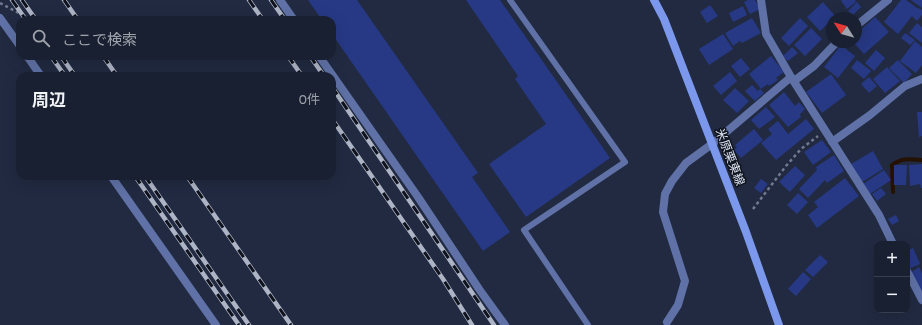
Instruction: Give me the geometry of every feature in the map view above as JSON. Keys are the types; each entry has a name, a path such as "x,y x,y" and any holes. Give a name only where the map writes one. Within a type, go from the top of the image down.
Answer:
{"main road":[{"name":"米原栗東線","path":"654,0 664,19 746,232 779,325"}],"street":[{"path":"280,0 291,16"},
{"path":"762,0 766,34 792,79 879,215 892,241"},
{"path":"862,21 888,0"},
{"path":"0,18 16,40"},
{"path":"665,324 678,305 685,281 663,212 665,194 672,181 686,163 712,144 792,79 814,66 831,48"},
{"path":"30,60 38,72"},
{"path":"322,60 330,72"},
{"path":"832,142 870,115 905,86 922,79"},
{"path":"336,80 505,325"},
{"path":"114,180 216,325"},
{"path":"910,277 922,300"}],"lane":[{"path":"510,0 626,162 524,230 588,325"}],"path":[{"path":"0,3 24,16"},
{"path":"753,209 801,149 825,131"}],"building":[{"path":"308,0 357,0 478,173 472,177 510,232 483,251 336,40 336,16 319,16"},
{"path":"466,0 500,0 610,158 526,217 489,164 546,124 515,79 518,76"},
{"path":"748,0 755,0 760,9 750,14 744,2"},
{"path":"855,0 856,2 847,9 841,1"},
{"path":"901,0 906,0 922,10 922,15 917,21 912,16 898,34 884,22"},
{"path":"911,0 922,0 922,8"},
{"path":"823,2 832,12 826,12 826,26 820,31 807,17"},
{"path":"857,2 861,7 856,12 848,11"},
{"path":"710,5 718,16 707,23 700,12"},
{"path":"743,6 747,15 733,22 729,13"},
{"path":"875,17 889,32 864,54 858,48 862,48 862,29"},
{"path":"752,18 761,33 742,43 740,41 733,46 725,33"},
{"path":"800,18 808,26 789,46 781,38"},
{"path":"917,23 922,27 922,43 909,33"},
{"path":"811,28 822,39 805,56 794,45"},
{"path":"905,33 915,40 910,45 901,38"},
{"path":"723,34 733,49 709,65 699,49"},
{"path":"915,41 922,47 922,65 916,73 900,61"},
{"path":"792,47 798,53 788,61 783,56"},
{"path":"839,48 845,48 855,56 838,78 824,67"},
{"path":"876,50 885,58 874,71 865,63"},
{"path":"771,56 784,72 776,78 778,80 761,89 749,74"},
{"path":"741,58 750,69 740,77 731,66"},
{"path":"857,60 871,71 864,79 851,68"},
{"path":"898,60 912,74 904,83 889,68"},
{"path":"887,67 900,81 885,93 873,79"},
{"path":"730,72 737,81 721,95 713,86"},
{"path":"831,74 846,95 822,113 806,92"},
{"path":"869,77 877,86 869,93 861,84"},
{"path":"752,85 758,91 760,89 764,93 755,101 745,91"},
{"path":"735,88 749,101 737,113 723,100"},
{"path":"784,92 795,106 799,102 805,109 800,114 801,117 788,127 769,105"},
{"path":"766,107 775,117 759,129 751,120"},
{"path":"917,112 922,112 922,136 919,137"},
{"path":"806,119 814,129 776,160 761,143 772,134 768,129 778,121 788,134"},
{"path":"754,129 763,140 741,158 734,150 737,147 735,145"},
{"path":"822,140 831,152 813,165 804,152"},
{"path":"873,151 883,169 862,182 851,164"},
{"path":"834,155 844,171 827,183 825,180 808,198 799,189 817,170 816,167"},
{"path":"922,164 922,188 920,184 910,186 909,165"},
{"path":"894,165 907,165 906,185 894,185"},
{"path":"795,166 805,175 790,192 779,182"},
{"path":"884,170 891,180 870,194 863,184"},
{"path":"845,178 859,196 817,228 808,215 818,207 814,202"},
{"path":"761,179 768,184 761,193 754,188"},
{"path":"881,188 886,194 877,201 872,194"},
{"path":"798,193 808,202 797,214 787,205"},
{"path":"896,215 899,221 892,225 888,219"},
{"path":"913,248 920,264 910,269 910,250"},
{"path":"820,255 828,262 813,277 805,270"},
{"path":"919,267 922,273 921,292 910,273"},
{"path":"803,272 811,279 796,296 788,289"}],"waterway":[{"path":"893,192 892,165 902,160 922,160"}],"railway":[{"path":"12,0 23,16"},
{"path":"22,0 33,16"},
{"path":"64,0 75,16"},
{"path":"249,0 260,16"},
{"path":"271,0 282,16"},
{"path":"54,60 62,72"},
{"path":"64,60 72,72"},
{"path":"106,60 114,72"},
{"path":"291,60 299,72"},
{"path":"313,60 321,72"},
{"path":"336,93 494,325"},
{"path":"336,125 443,279 472,325"},
{"path":"138,180 239,325"},
{"path":"148,180 249,325"},
{"path":"190,180 291,325"}]}
